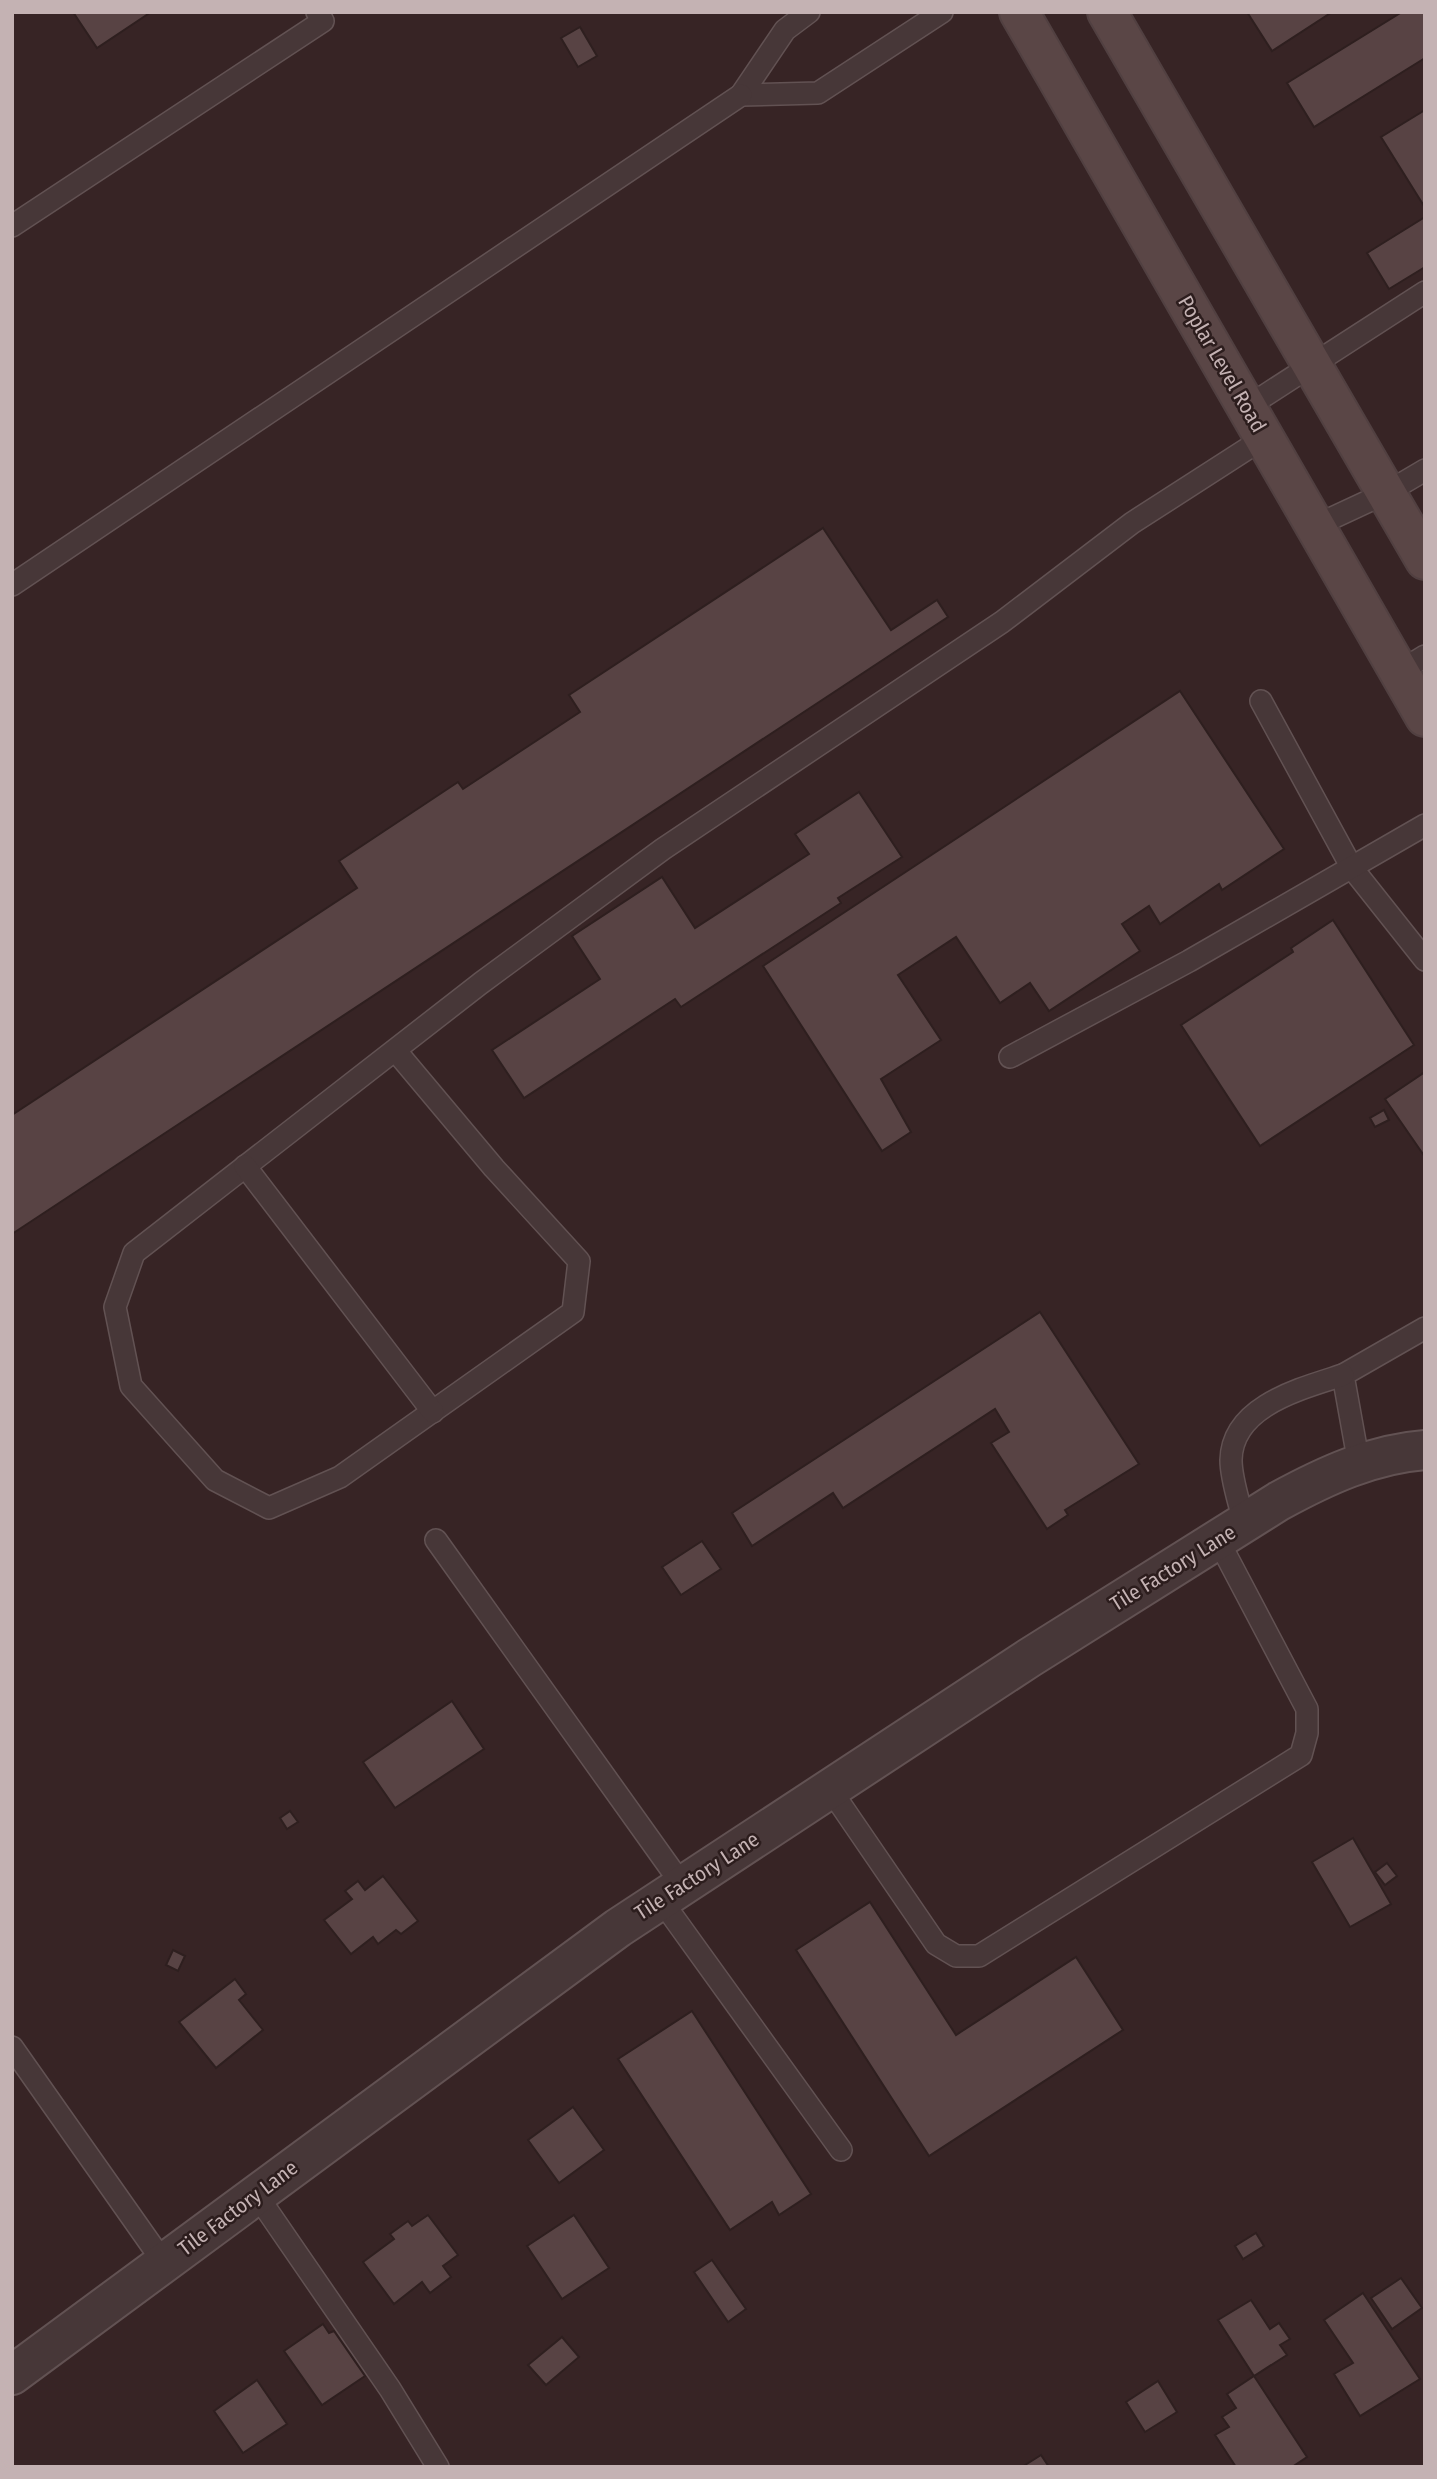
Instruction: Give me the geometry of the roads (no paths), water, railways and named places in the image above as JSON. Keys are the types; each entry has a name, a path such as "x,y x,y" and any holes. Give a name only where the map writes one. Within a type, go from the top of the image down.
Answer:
{"main road":[{"name":"Poplar Level Road","path":"1019,12 1315,526 1412,664 1425,717"},
{"path":"1107,12 1425,560"}],"street":[{"name":"Tile Factory Lane","path":"12,2375 618,1928 830,1789 1231,1531 1319,1479 1391,1454 1425,1450"}],"lane":[{"path":"12,226 323,21 317,12"},
{"path":"12,585 741,95 785,30 809,12"},
{"path":"741,95 818,93 942,12"},
{"path":"395,1050 494,1168 579,1261 573,1312 340,1477 269,1508 215,1480 131,1386 115,1307 134,1253 395,1050 663,849 1002,622 1132,523 1255,422 1312,365 1425,292"},
{"path":"1315,526 1386,493 1425,470"},
{"path":"1261,701 1352,868 1425,960"},
{"path":"1010,1057 1425,825"},
{"path":"246,1166 433,1412"},
{"path":"830,1789 936,1944 956,1956 979,1956 1301,1755 1307,1733 1307,1709 1231,1531 1231,1462 1234,1434 1251,1415 1301,1388 1343,1375 1425,1328"},
{"path":"1343,1375 1359,1464"},
{"path":"436,1539 841,2150"},
{"path":"12,2047 164,2263"},
{"path":"256,2194 390,2389 438,2467"}]}
